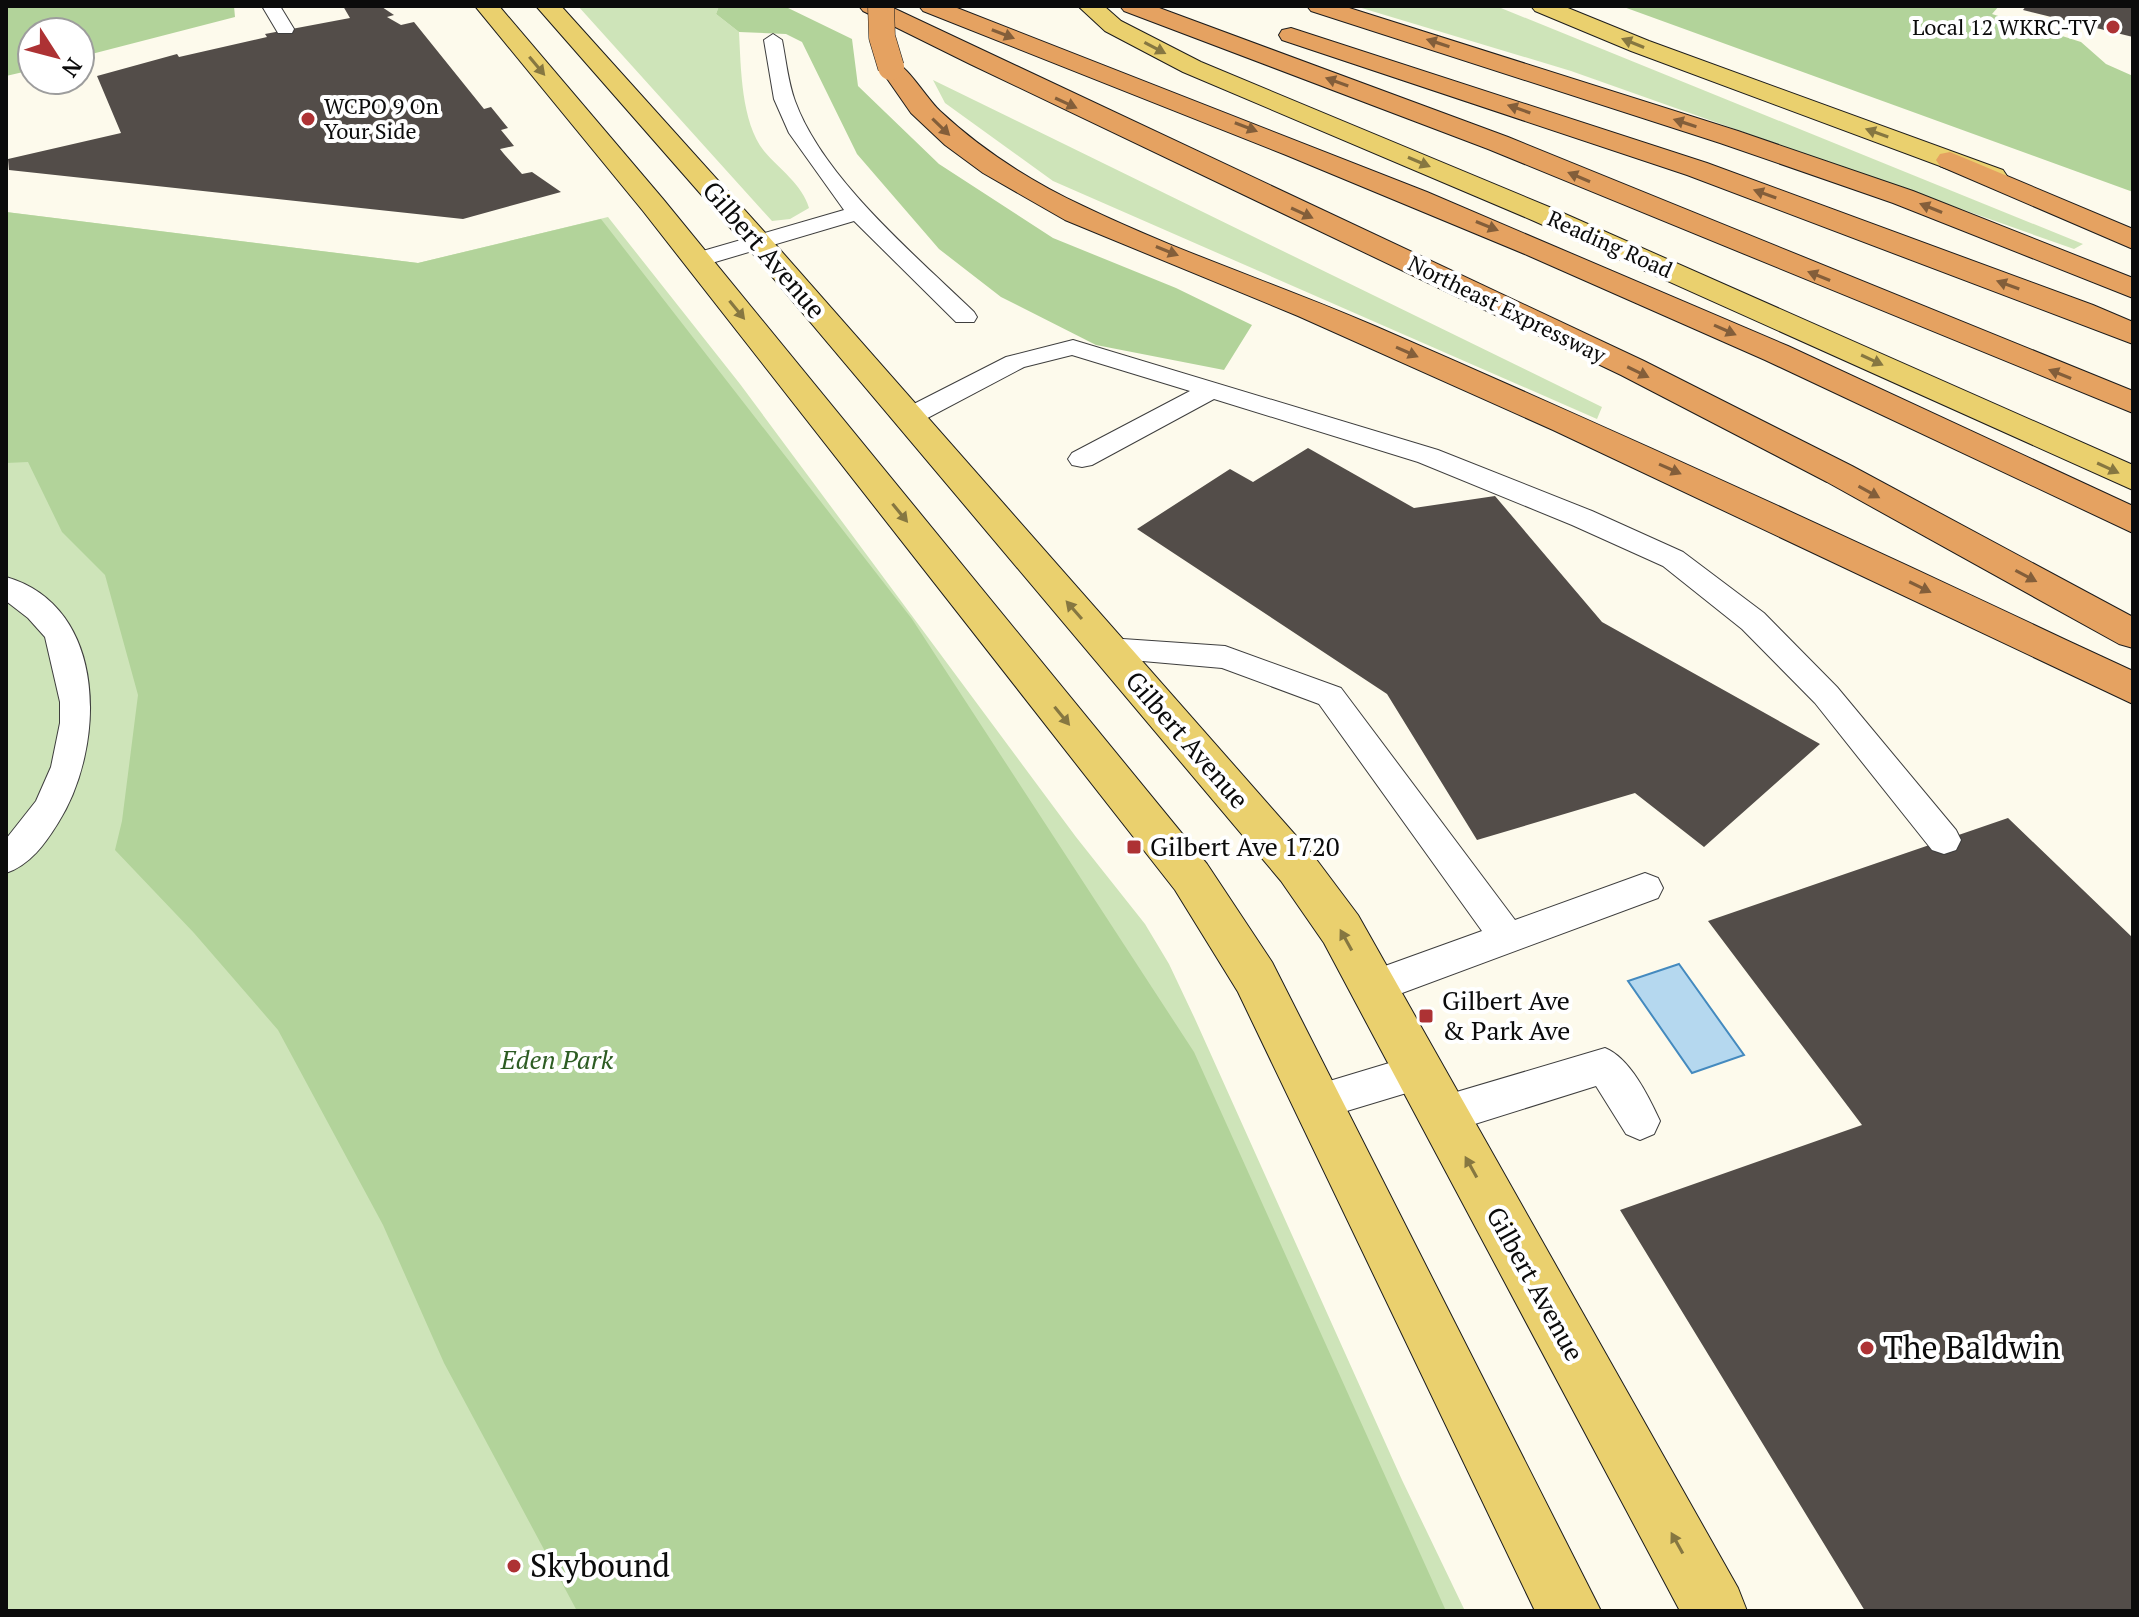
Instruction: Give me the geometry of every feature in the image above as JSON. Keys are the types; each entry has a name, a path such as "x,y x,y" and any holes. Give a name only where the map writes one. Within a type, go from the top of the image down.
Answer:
{"highway":[{"name":"Northeast Expressway","path":"871,6 1043,92 1458,285 1726,415 2133,634"},
{"path":"881,6 879,22 883,48 891,67 918,105 954,139 1034,193 1329,317 1701,483 2133,689"},
{"path":"931,6 1286,143 1512,236 1794,361 2128,518"},
{"path":"1132,6 1498,143 2133,403"},
{"path":"1197,6 1413,73 1697,169 2082,312 2133,334"},
{"path":"1319,6 1714,132 1903,197 2133,289"},
{"path":"1950,160 2133,240"}],"main road":[{"path":"487,6 697,260 1191,877 1255,977 1569,1611"},
{"name":"Gilbert Avenue","path":"548,6 758,242 1297,868 1341,929 1715,1611"},
{"name":"Reading Road","path":"1090,6 1113,26 1192,67 1544,215 2133,479"},
{"path":"1543,6 1640,46 2133,229"}],"lane":[{"path":"271,6 285,29"},
{"path":"773,40 784,99 799,133 858,213 965,317"},
{"path":"697,260 858,213"},
{"path":"909,417 1015,362 1073,347 1428,456 1582,518 1673,559 1753,621 1826,695 1944,840"},
{"path":"1082,459 1213,389"},
{"path":"6,587 36,608 63,641 76,699 75,730 69,762 43,817 6,859"},
{"path":"1108,649 1225,657 1330,696 1508,938"},
{"path":"1373,987 1645,888"},
{"path":"1443,1115 1605,1066 1640,1121"},
{"path":"1317,1102 1419,1072"}],"green space":[{"path":"6,6 234,6 235,17 96,53 96,16 16,16 16,74 6,76"},
{"path":"578,6 719,6 716,14 739,32 744,94 756,139 796,184 809,208 790,219 772,221"},
{"path":"719,6 784,6 852,39 858,86 939,164 1053,238 1176,288 1252,325 1224,370 1096,345 1001,297 939,249 857,154 802,42 786,34 739,32 716,14"},
{"path":"1355,6 1496,6 2083,244 2074,249 1571,71"},
{"path":"1621,6 1999,6 1992,14 2081,42 2106,64 2133,76 2133,192"},
{"path":"933,80 1602,407 1597,419 1053,181 945,103"},
{"name":"Eden Park","path":"6,212 418,263 608,217 740,384 1076,837 1145,924 1169,964 1195,1019 1402,1480 1465,1611 6,1611"},
{"name":"Eden Park","path":"6,212 418,263 601,219 912,619 1194,1052 1446,1611 577,1611 444,1363 383,1225 278,1030 194,933 115,850 122,821 138,695 105,575 62,532 28,462 6,463"}],"water":[{"path":"1679,964 1744,1055 1692,1073 1628,981"}],"building":[{"name":"WCPO 9 On Your Side","path":"343,6 382,7 394,15 387,17 401,25 414,22 484,109 491,107 508,128 501,130 514,146 500,149 504,154 522,174 532,172 561,192 463,219 9,170 8,159 121,133 97,76 177,54 179,57 267,37 265,34 350,18"},
{"name":"Local 12 WKRC-TV","path":"2026,6 2133,6 2133,37 2023,10"},
{"path":"1308,448 1414,508 1495,496 1602,622 1820,744 1704,847 1635,793 1477,840 1387,694 1137,529 1230,469 1253,482"},
{"path":"2008,818 2133,938 2133,1611 1865,1611 1620,1210 1862,1125 1708,921"}],"place":[{"name":"Local 12 WKRC-TV","path":"2113,27"},
{"name":"WCPO 9 On Your Side","path":"308,119"},
{"name":"Gilbert Ave 1720","path":"1134,847"},
{"name":"Gilbert Ave & Park Ave","path":"1426,1016"},
{"name":"The Baldwin","path":"1867,1348"},
{"name":"Skybound","path":"514,1566"}]}
